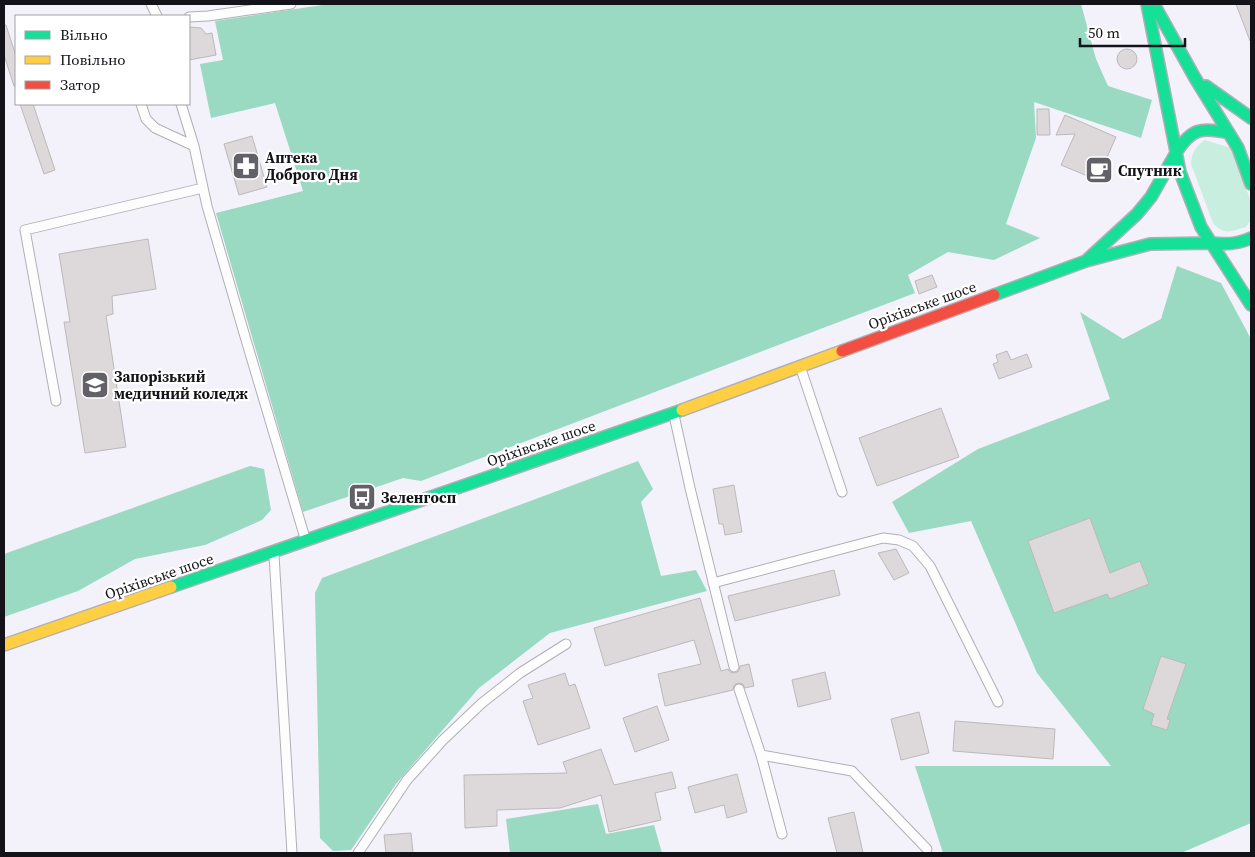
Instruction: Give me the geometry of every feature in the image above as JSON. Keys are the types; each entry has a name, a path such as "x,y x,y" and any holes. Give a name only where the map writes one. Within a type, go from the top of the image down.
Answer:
{"main road":[{"path":"1147,4 1180,172 1201,227 1251,305"},
{"path":"1154,4 1195,78 1238,148 1251,184"},
{"path":"1195,78 1251,118"},
{"name":"Оріхівське шосе","path":"1086,261 1137,214 1151,197 1186,137 1198,131 1210,129 1244,138"},
{"name":"Оріхівське шосе","path":"4,645 673,413 1086,261 1150,244 1212,243 1226,245 1241,243 1251,238"}],"lane":[{"path":"151,4 158,15"},
{"path":"190,17 291,4"},
{"path":"141,105 146,118 155,128 194,146"},
{"path":"181,105 246,340 306,540"},
{"path":"56,401 25,230 203,188"},
{"path":"800,366 842,492"},
{"path":"673,413 734,668"},
{"path":"714,583 884,538 899,540 913,546 930,566 998,702"},
{"path":"274,552 292,853"},
{"path":"358,853 406,780 443,740 482,703 520,673 566,644"},
{"path":"739,689 761,755 782,834"},
{"path":"761,755 852,771 927,849"}],"green space":[{"path":"329,4 1081,4 1096,59 1108,86 1152,100 1141,138 1034,102 1036,138 1006,224 1040,238 994,260 948,252 908,275 915,293 421,481 403,478 303,512 216,213 303,191 275,103 211,118 200,64 223,60 215,21"},
{"path":"1205,140 1231,148 1251,202 1251,220 1246,227 1225,231 1213,223 1191,164 1195,150"},
{"path":"1177,266 1221,283 1251,339 1251,823 1181,853 943,853 915,766 1111,766 1037,673 971,521 909,533 892,502 978,449 1110,399 1080,312 1123,339 1161,319"},
{"path":"638,461 653,489 641,502 661,576 696,570 707,591 550,633 479,688 396,784 351,850 333,851 320,838 315,593 322,578"},
{"path":"250,466 264,469 271,510 262,520 205,545 135,559 78,591 4,617 4,554"},
{"path":"598,804 606,834 654,825 662,853 510,853 506,819"}],"building":[{"path":"1236,4 1251,4 1251,41 1250,41"},
{"path":"4,25 6,25 15,53 15,86 14,86 4,55"},
{"path":"190,27 201,28 206,34 212,33 216,55 190,60"},
{"path":"1127,49 1134,52 1137,59 1134,66 1127,69 1120,66 1117,59 1120,52"},
{"path":"20,105 33,105 55,170 44,174"},
{"path":"1037,109 1049,109 1050,135 1037,135"},
{"path":"1065,115 1116,137 1097,180 1061,165 1075,134 1056,135"},
{"name":"Аптека Доброго Дня","path":"252,136 267,187 239,195 224,144"},
{"name":"Запорізький медичний коледж","path":"148,239 156,289 112,296 113,314 106,316 126,447 85,453 64,322 70,322 59,254"},
{"path":"932,275 937,287 919,294 915,281"},
{"path":"1007,351 1011,360 1027,354 1032,367 999,379 993,364 998,362 996,355"},
{"path":"941,408 959,457 877,486 859,438"},
{"path":"734,485 742,532 725,535 723,524 719,524 713,489"},
{"path":"1090,518 1110,573 1140,561 1149,584 1110,599 1107,594 1054,613 1028,541"},
{"path":"896,549 909,573 894,580 878,553"},
{"path":"834,570 840,595 735,621 728,596"},
{"path":"700,598 721,671 728,669 730,672 735,673 739,671 740,666 749,664 754,686 745,688 743,684 738,683 734,685 733,690 665,706 658,674 701,664 694,640 605,666 594,628"},
{"path":"1161,656 1186,664 1167,719 1170,720 1167,730 1151,725 1154,714 1143,709"},
{"path":"825,672 831,699 798,707 792,680"},
{"path":"565,673 569,686 575,684 590,728 538,745 523,701 533,698 528,685"},
{"path":"657,706 669,740 635,752 623,718"},
{"path":"919,712 929,753 901,760 891,719"},
{"path":"955,721 1055,729 1053,759 953,751"},
{"path":"601,749 614,785 672,772 676,788 655,793 661,820 609,832 601,795 560,808 497,810 497,826 465,828 464,775 567,773 563,762"},
{"path":"737,774 747,812 727,818 724,805 695,813 688,787"},
{"path":"854,812 863,853 837,853 828,818"},
{"path":"411,833 413,853 386,853 384,835"}],"traffic: fast":[{"path":"1147,4 1180,172 1201,227 1251,305"},
{"path":"1156,8 1195,78 1238,148 1251,184"},
{"path":"1206,86 1251,118"},
{"path":"1176,153 1187,138 1198,131 1211,130 1229,133"},
{"path":"1088,259 1137,214 1151,197 1176,153"},
{"path":"1212,243 1232,244 1251,238"},
{"path":"994,295 1086,261 1150,244 1212,243"},
{"path":"171,587 682,410"}],"traffic: slow":[{"path":"682,410 842,351"},
{"path":"4,645 171,587"}],"traffic: jam":[{"path":"842,351 994,295"}],"place":[{"name":"Аптека Доброго Дня","path":"246,166"},
{"name":"Спутник","path":"1099,170"},
{"name":"Запорізький медичний коледж","path":"95,385"},
{"name":"Зеленгосп","path":"362,497"}]}
